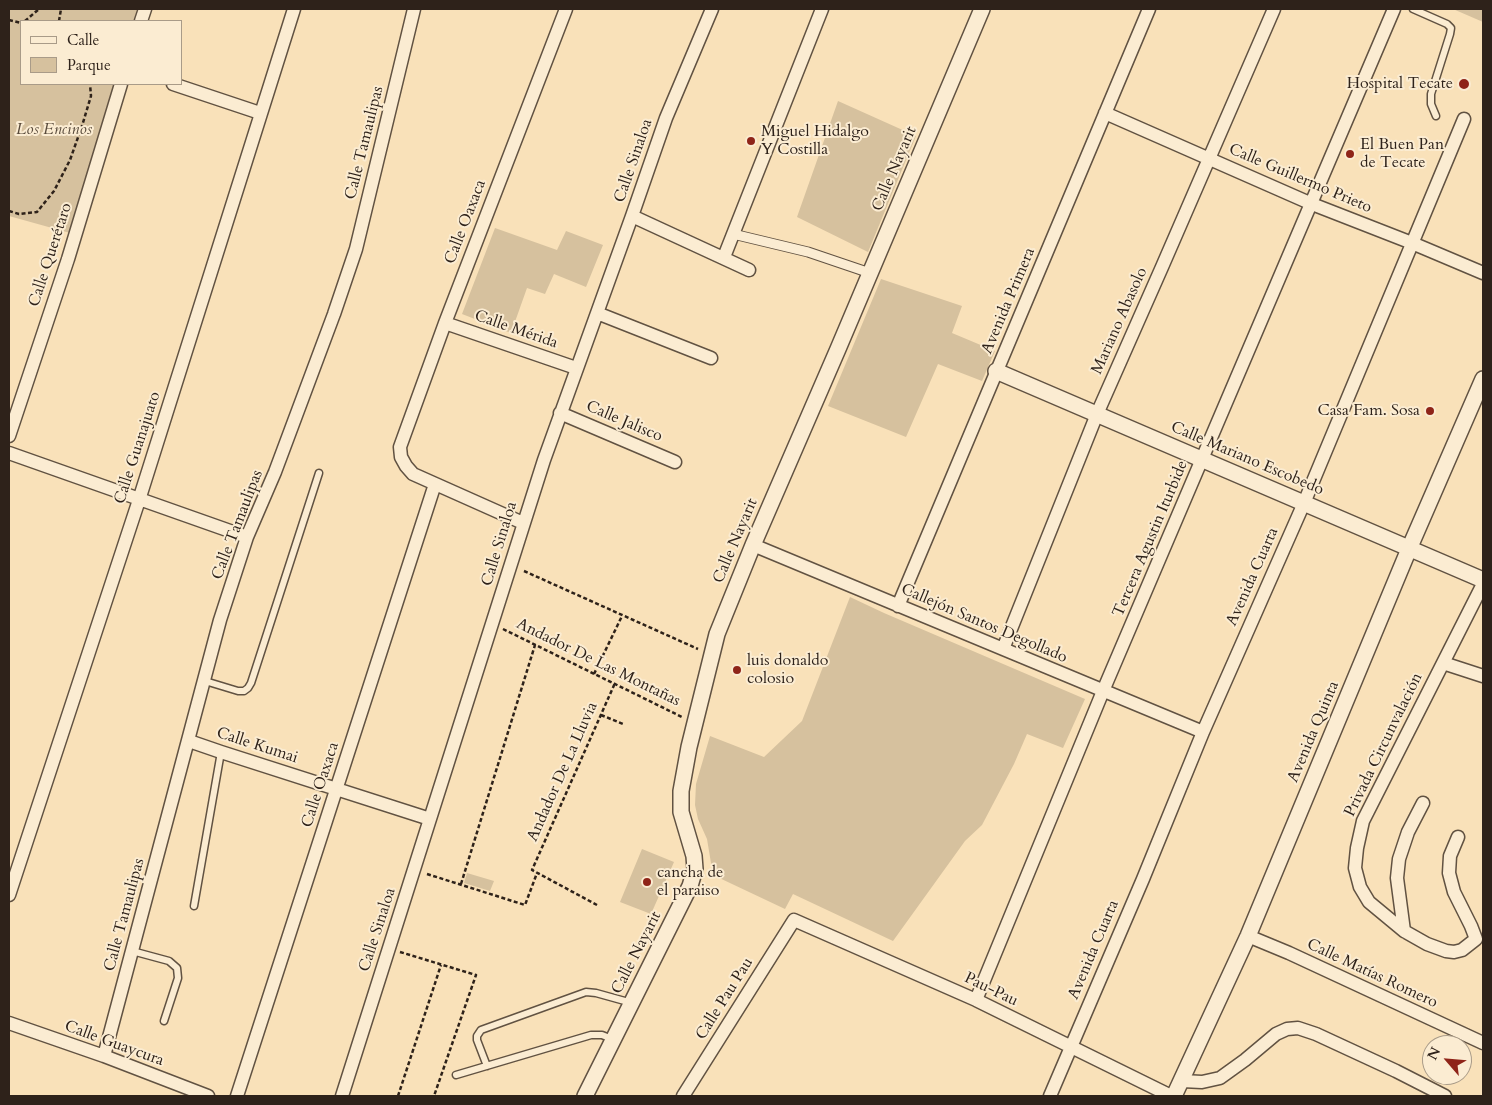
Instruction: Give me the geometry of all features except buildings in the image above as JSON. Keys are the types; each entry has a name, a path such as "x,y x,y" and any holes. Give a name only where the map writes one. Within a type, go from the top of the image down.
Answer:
{"street":[{"name":"Calle Guanajuato","path":"9,895 139,500 294,9"},
{"name":"Calle Tamaulipas","path":"104,1056 220,620 247,537 278,466 356,249 414,9"},
{"name":"Calle Oaxaca","path":"237,1096 436,484 413,474 401,457 400,447 445,323 566,9"},
{"name":"Calle Sinaloa","path":"342,1096 523,523 560,413 666,118 712,9"},
{"path":"724,257 822,9"},
{"name":"Calle Nayarit","path":"585,1096 690,886 695,869 694,856 681,812 682,791 695,723 717,634 753,545 982,9"},
{"name":"Avenida Primera","path":"898,606 1149,9"},
{"name":"Mariano Abasolo","path":"1003,650 1097,414 1274,9"},
{"name":"Tercera Agustin Iturbide","path":"976,1000 1103,691 1394,9"},
{"name":"Calle Querétaro","path":"9,436 68,258 121,85"},
{"path":"176,85 260,113"},
{"name":"Calle Guillermo Prieto","path":"1105,112 1312,204 1483,273"},
{"name":"Avenida Cuarta","path":"1050,1096 1203,732 1304,503 1464,119"},
{"path":"632,216 749,270"},
{"path":"733,234 808,252 870,273"},
{"path":"597,313 711,358"},
{"name":"Calle Mérida","path":"445,323 576,368"},
{"name":"Calle Mariano Escobedo","path":"996,370 1409,548 1483,582"},
{"name":"Avenida Quinta","path":"1173,1096 1182,1081 1248,936 1409,548 1483,379"},
{"name":"Calle Jalisco","path":"560,413 675,462"},
{"path":"9,453 247,537"},
{"path":"436,484 523,523"},
{"name":"Callejón Santos Degollado","path":"753,545 1203,732"},
{"name":"Privada Circunvalación","path":"1458,837 1450,856 1449,873 1454,892 1463,912 1471,926 1480,935 1462,950 1454,952 1427,944 1404,931 1382,914 1369,902 1360,887 1355,868 1362,821 1483,582"},
{"path":"1443,663 1483,676"},
{"name":"Calle Kumai","path":"189,741 430,819"},
{"path":"1404,931 1397,878 1399,859 1408,832 1423,804"},
{"name":"Pau-Pau","path":"794,920 976,1000 1070,1048 1173,1096"},
{"name":"Calle Pau Pau","path":"685,1096 794,920"},
{"name":"Calle Matías Romero","path":"1248,936 1483,1043"},
{"name":"Calle Guaycura","path":"9,1023 104,1056 208,1096"},
{"path":"1182,1081 1202,1082 1220,1078 1276,1034 1287,1029 1298,1028 1325,1038 1444,1096"}],"lane":[{"path":"1413,9 1447,24 1450,28 1450,34 1431,94 1431,104 1436,116"},
{"path":"205,681 238,691 244,691 251,683 319,473"},
{"path":"194,906 221,752"},
{"path":"132,951 169,962 177,968 178,978 164,1021"},
{"path":"486,1066 477,1040 481,1030 586,992 596,992 632,1003"},
{"path":"456,1075 591,1035 602,1035 613,1039"}],"path":[{"path":"26,20 39,9"},
{"path":"9,211 19,214 37,212 54,191 70,160 82,126 91,96 90,85"},
{"path":"524,571 699,650"},
{"path":"594,674 622,616"},
{"name":"Andador De Las Montañas","path":"492,624 695,723"},
{"path":"461,884 535,645"},
{"name":"Andador De La Lluvia","path":"538,873 532,870 615,683"},
{"path":"601,715 623,724"},
{"path":"427,874 525,905 538,873 598,905"},
{"path":"389,948 476,974 434,1096"},
{"path":"398,1096 442,964"}],"green space":[{"name":"Los Encinos","path":"9,9 140,9 136,20 20,20 20,85 116,85 70,233 9,216"},
{"path":"1453,9 1483,9 1483,22"},
{"path":"838,101 916,136 868,252 797,217"},
{"path":"495,228 557,250 566,231 603,245 586,287 554,274 545,294 527,288 511,333 462,314"},
{"path":"881,279 962,306 952,333 995,351 982,381 938,364 906,437 828,406"},
{"path":"850,597 1085,699 1063,748 1027,734 1014,764 982,825 965,841 893,941 793,894 785,909 713,875 707,839 698,819 695,805 696,784 710,736 764,757 802,721"},
{"name":"cancha de el paraiso","path":"642,849 674,862 651,914 620,902"},
{"path":"467,873 494,881 490,891 464,883"}],"place":[{"name":"Hospital Tecate","path":"1464,84"},
{"name":"Miguel Hidalgo Y Costilla","path":"751,141"},
{"name":"El Buen Pan de Tecate","path":"1350,154"},
{"name":"Casa Fam. Sosa","path":"1430,411"},
{"name":"luis donaldo colosio","path":"737,670"},
{"name":"cancha de el paraiso","path":"647,882"}]}
